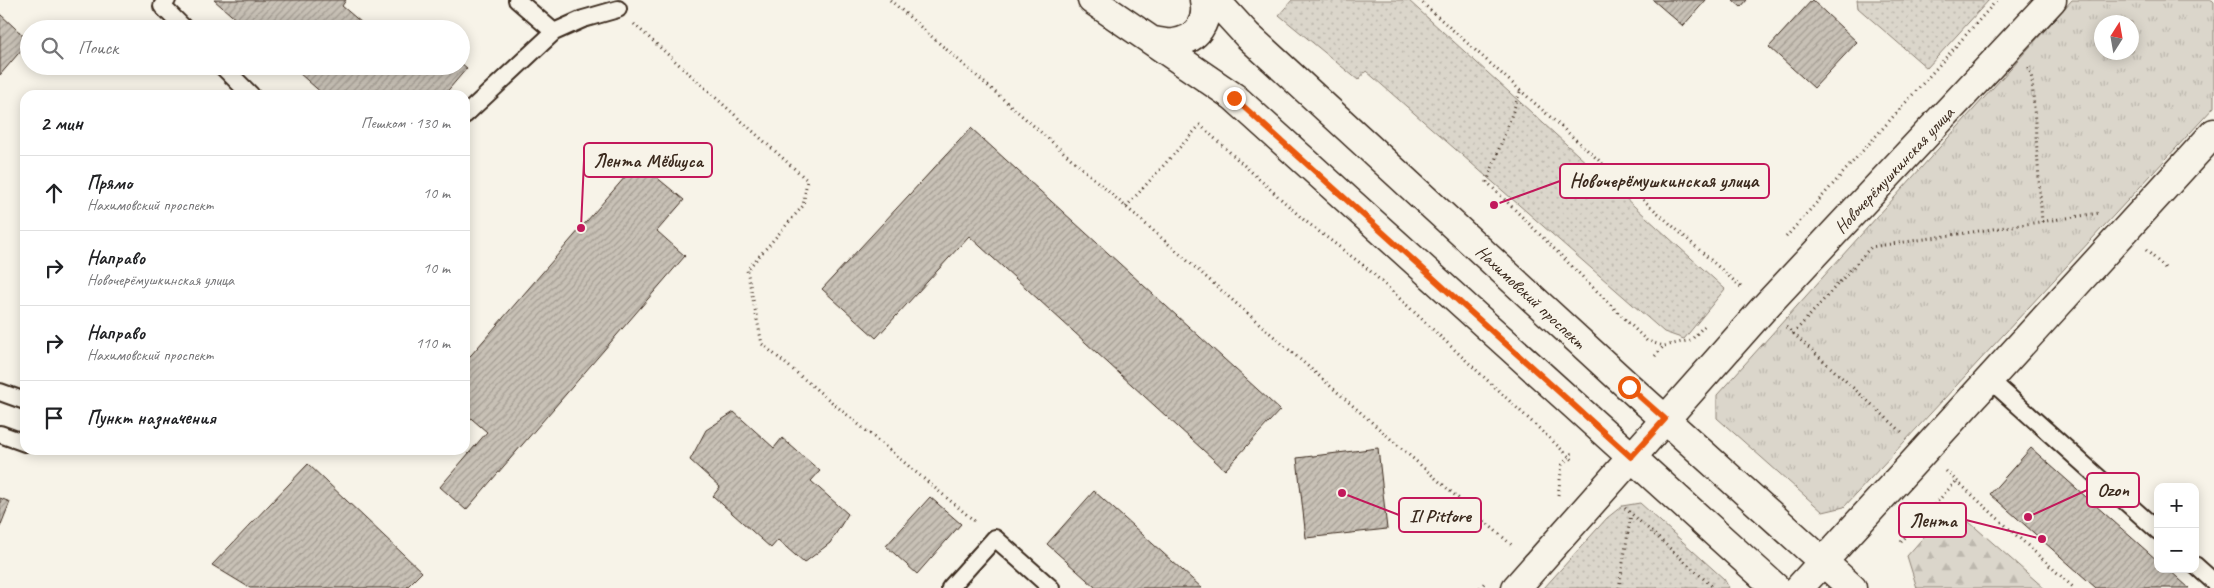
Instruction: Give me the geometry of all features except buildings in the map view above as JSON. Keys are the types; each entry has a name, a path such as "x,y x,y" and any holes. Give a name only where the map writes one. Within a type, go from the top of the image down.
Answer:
{"main road":[{"path":"1092,0 1234,98 1776,588"},
{"path":"1154,41 1173,43 1192,37 1203,26 1206,9 1204,0"},
{"name":"Нахимовский проспект","path":"1215,0 1247,35 1852,588"},
{"name":"Новочерёмушкинская улица","path":"1516,588 1764,308 2052,0"},
{"path":"1799,588 2214,133"}],"lane":[{"path":"167,0 162,6 176,20"},
{"path":"517,0 554,32"},
{"path":"470,109 554,32 613,4"},
{"path":"231,75 246,90"},
{"path":"1989,380 2155,528"},
{"path":"0,392 20,399"},
{"path":"0,434 20,441"},
{"path":"950,588 995,538 1051,588"},
{"path":"2199,569 2214,582"}],"path":[{"path":"890,0 1516,549"},
{"path":"1419,0 1741,287"},
{"path":"1780,243 1997,0"},
{"path":"613,4 807,180 803,206 747,270 762,344 995,538"},
{"path":"2028,59 2032,79 2042,222"},
{"path":"1520,92 1488,182 1647,341 1664,346 1691,340 1710,320"},
{"path":"1126,207 1200,125 1304,220 1368,269 1575,462"},
{"path":"1793,334 1871,247 2104,212"},
{"path":"2144,248 2165,268"},
{"path":"1735,294 1748,280"},
{"path":"1780,322 1910,438"},
{"path":"1655,356 1664,346"},
{"path":"1562,465 1572,453"},
{"path":"1942,467 2074,588"},
{"path":"1901,542 1957,480"},
{"path":"1622,504 1714,588"},
{"path":"1619,588 1631,513"}],"green space":[{"path":"1292,0 1408,0 1725,289 1684,339 1664,332 1366,71 1358,80 1279,15"},
{"path":"1857,0 1989,0 1927,68 1858,8"},
{"path":"2072,0 2212,0 2214,2 2214,107 1844,507 1823,512 1717,418 1717,395"},
{"path":"1640,503 1724,579 1729,588 1544,588 1607,518 1622,506"},
{"path":"1951,506 2044,588 1917,588 1907,556"}],"place":[{"name":"Новочерёмушкинская улица","path":"1494,205"},
{"name":"Лента Мёбиуса","path":"581,228"},
{"name":"Il Pittore","path":"1342,493"},
{"name":"Ozon","path":"2028,517"},
{"name":"Лента","path":"2042,539"}],"route":[{"path":"1234,98 1631,457 1665,419 1629,387"}]}
